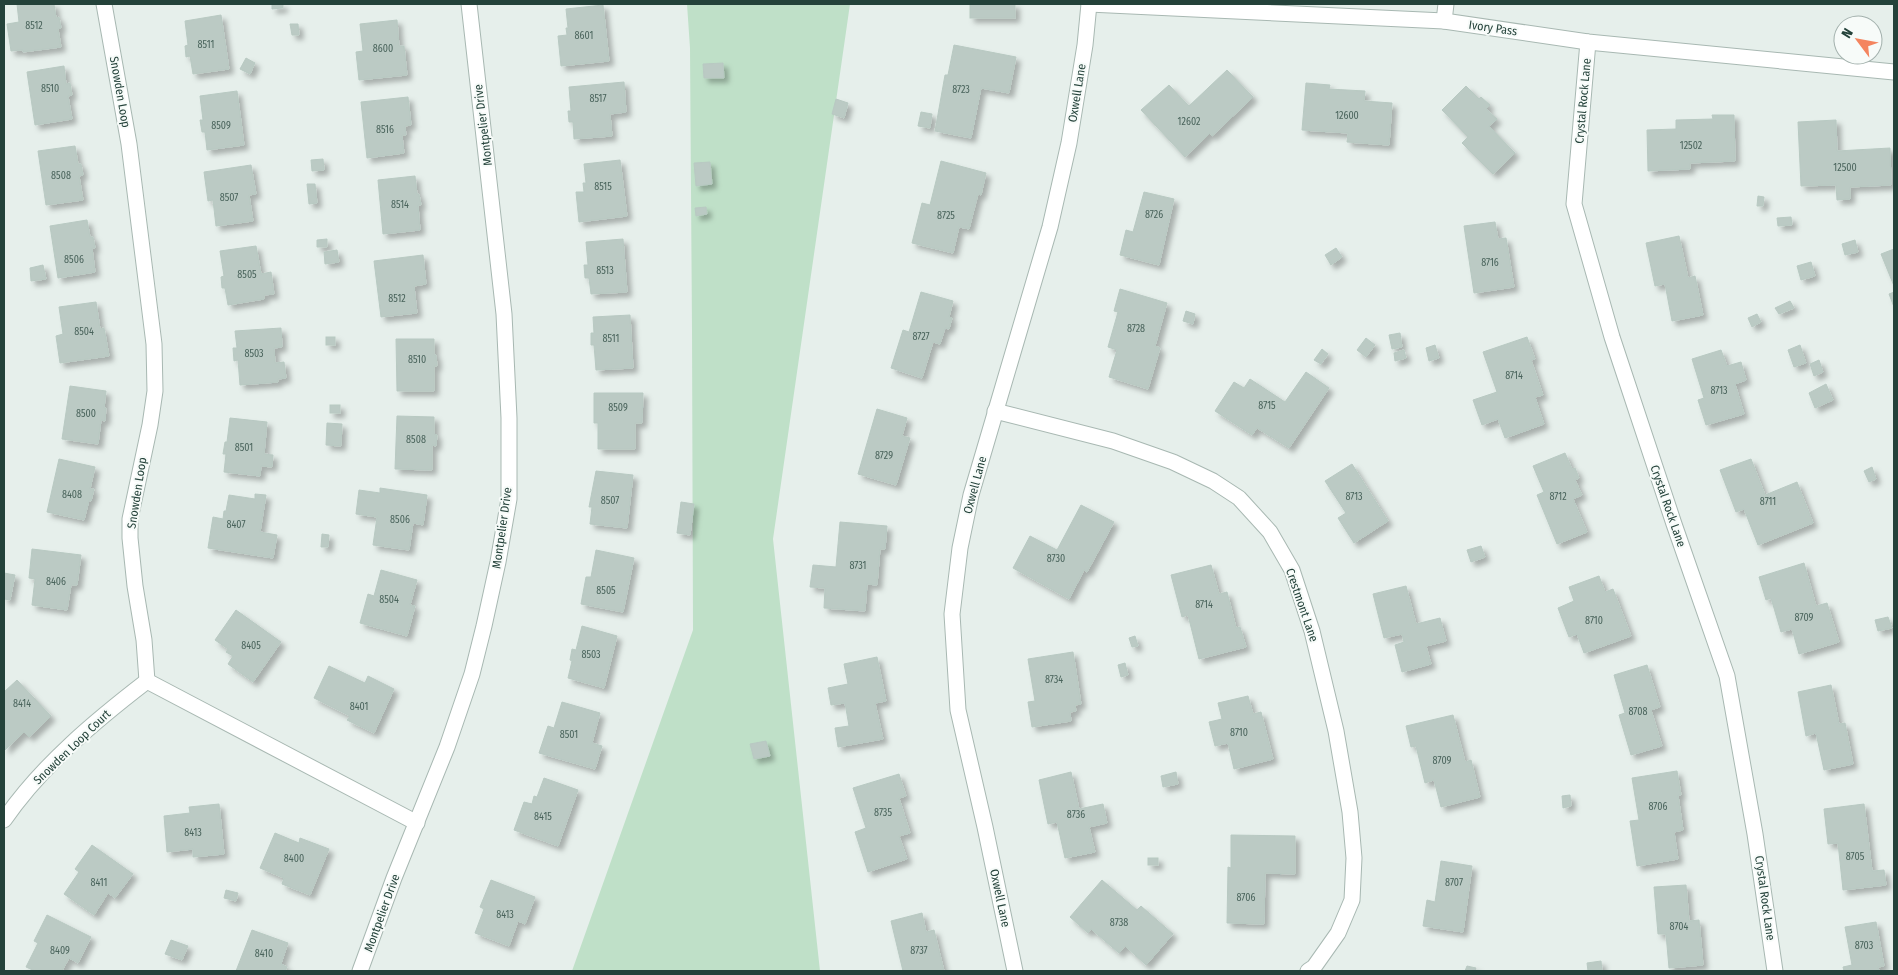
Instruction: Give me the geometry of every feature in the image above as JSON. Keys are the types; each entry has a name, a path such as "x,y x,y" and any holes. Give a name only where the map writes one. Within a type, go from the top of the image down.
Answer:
{"street":[{"name":"Snowden Loop","path":"104,4 129,144 154,344 155,391 150,425 130,519 135,586 144,640 147,681"},
{"name":"Montpelier Drive","path":"360,971 394,878 447,747 472,674 494,581 509,499 509,418 504,314 469,4"},
{"name":"Ivory Pass","path":"1089,4 1444,21 1588,42 1894,72"},
{"name":"Oxwell Lane","path":"1015,971 958,710 952,614 960,548 971,495 1054,208 1069,143 1085,45 1089,4"},
{"path":"1444,21 1446,4"},
{"name":"Crystal Rock Lane","path":"1588,42 1574,204 1612,337 1727,676 1755,834 1775,971"},
{"name":"Crestmont Lane","path":"995,411 1113,441 1173,462 1213,481 1239,498 1270,532 1292,570 1312,631 1336,731 1350,812 1354,858 1352,900 1338,932 1314,967 1308,971"},
{"name":"Snowden Loop Court","path":"4,820 14,805 54,760 97,720 147,681"},
{"path":"147,681 417,822"}],"green space":[{"path":"687,4 850,4 773,539 820,971 572,971 693,630 690,48"}],"building":[{"path":"17,4 54,4 56,18 59,17 61,28 58,29 61,47 23,52 23,50 11,51 7,24 19,22"},
{"path":"272,4 283,4 283,8 272,9"},
{"path":"970,4 1015,4 1015,18 970,18"},
{"path":"603,5 609,61 561,66 558,36 567,35 566,9"},
{"path":"221,15 229,69 193,74 190,56 186,57 185,46 188,45 185,21"},
{"path":"397,20 399,46 404,46 407,75 359,80 356,52 363,51 360,24"},
{"path":"290,24 298,24 299,35 292,35"},
{"path":"954,45 1016,57 1009,93 981,88 971,138 935,131 945,75 948,75"},
{"path":"246,58 255,63 250,74 240,69"},
{"path":"723,63 724,78 704,78 703,64"},
{"path":"64,66 66,84 70,83 72,95 68,96 72,119 35,125 27,72"},
{"path":"1227,70 1253,97 1212,136 1210,133 1185,157 1141,110 1169,85 1189,106"},
{"path":"624,82 626,112 610,114 612,136 574,139 573,122 569,122 568,111 571,111 569,87"},
{"path":"1306,83 1330,85 1329,89 1365,91 1364,101 1392,103 1389,145 1347,142 1348,133 1302,130"},
{"path":"1466,86 1479,99 1481,97 1490,105 1486,109 1497,119 1489,126 1515,153 1493,174 1462,143 1468,137 1442,110"},
{"path":"237,91 244,145 207,150 205,132 202,132 200,120 203,120 200,96"},
{"path":"408,97 411,125 405,126 406,135 402,135 404,153 367,158 361,102"},
{"path":"836,99 848,103 844,118 832,114"},
{"path":"921,112 932,114 930,128 918,126"},
{"path":"1712,115 1734,115 1735,161 1690,163 1690,169 1648,171 1647,130 1676,129 1676,120 1713,119"},
{"path":"1836,120 1837,151 1890,148 1891,185 1850,187 1850,199 1837,200 1836,185 1801,186 1798,122"},
{"path":"75,146 78,164 81,164 83,175 79,176 83,200 46,205 38,151"},
{"path":"323,159 324,170 312,171 311,160"},
{"path":"620,160 627,216 579,222 576,192 584,192 583,183 586,183 584,164"},
{"path":"941,161 986,173 981,195 978,194 969,229 959,227 953,253 912,243 922,203 930,205"},
{"path":"710,162 712,184 696,186 694,163"},
{"path":"251,165 256,194 249,195 253,221 216,226 213,200 208,201 204,172"},
{"path":"415,176 417,194 419,194 421,205 418,205 420,230 383,234 378,180"},
{"path":"307,184 315,184 317,203 309,204"},
{"path":"1144,192 1174,199 1159,265 1120,255 1126,230 1133,232"},
{"path":"1758,196 1764,197 1763,206 1757,206"},
{"path":"706,207 707,214 696,216 695,208"},
{"path":"1791,217 1792,225 1778,226 1777,218"},
{"path":"87,220 90,237 93,237 95,248 92,248 95,272 58,278 50,226"},
{"path":"1495,222 1498,239 1506,238 1514,287 1474,293 1464,226"},
{"path":"1679,236 1688,278 1695,276 1703,315 1672,321 1665,284 1655,286 1646,243"},
{"path":"327,239 327,247 317,247 317,240"},
{"path":"623,239 627,292 591,294 589,278 585,278 584,265 588,265 586,242"},
{"path":"1855,240 1858,252 1845,255 1842,244"},
{"path":"256,246 261,274 271,272 274,294 264,295 264,299 228,305 225,288 222,288 221,277 224,276 220,251"},
{"path":"1336,248 1342,257 1331,265 1325,255"},
{"path":"1894,249 1894,286 1881,254"},
{"path":"337,250 339,262 325,264 324,252"},
{"path":"423,255 426,284 414,286 417,313 381,317 374,261"},
{"path":"1811,262 1815,276 1801,280 1797,266"},
{"path":"43,265 46,279 31,281 30,268"},
{"path":"1120,289 1167,303 1155,346 1160,348 1148,389 1109,377 1117,350 1108,347 1118,312 1114,311"},
{"path":"921,292 953,301 949,317 952,318 949,329 945,328 940,344 933,342 922,378 891,368 903,330 909,332"},
{"path":"1894,292 1894,307 1889,294"},
{"path":"1790,301 1794,308 1779,314 1775,308"},
{"path":"96,302 100,329 104,328 109,356 60,363 56,336 63,334 59,307"},
{"path":"1186,311 1195,314 1193,324 1183,321"},
{"path":"1757,314 1761,322 1752,327 1748,318"},
{"path":"630,315 633,368 596,370 594,345 591,345 591,333 594,333 593,317"},
{"path":"281,328 282,347 274,348 275,363 284,362 286,378 278,379 278,382 240,385 238,360 234,361 233,348 237,348 235,331"},
{"path":"1400,333 1402,347 1392,349 1389,335"},
{"path":"326,337 335,337 335,345 326,345"},
{"path":"1527,337 1535,359 1531,360 1543,395 1535,397 1544,424 1505,438 1498,419 1482,425 1473,400 1497,392 1483,352"},
{"path":"1366,338 1375,345 1366,357 1357,350"},
{"path":"396,339 434,339 434,355 436,355 437,366 434,366 434,391 397,391"},
{"path":"1435,345 1439,358 1429,361 1426,348"},
{"path":"1800,345 1806,363 1794,367 1788,350"},
{"path":"1322,349 1328,354 1321,364 1314,360"},
{"path":"1404,350 1406,358 1395,361 1394,353"},
{"path":"1721,350 1727,366 1741,362 1746,380 1735,384 1744,414 1706,425 1698,400 1704,398 1692,359"},
{"path":"1819,360 1823,372 1814,376 1810,364"},
{"path":"1306,372 1329,388 1289,448 1257,428 1252,435 1215,411 1234,382 1244,388 1250,379 1285,402"},
{"path":"1826,384 1833,400 1815,408 1809,393"},
{"path":"70,386 106,391 105,421 101,420 98,444 62,439"},
{"path":"594,393 643,393 642,423 635,423 635,449 598,449 598,423 594,423"},
{"path":"330,405 340,405 340,413 330,413"},
{"path":"877,409 907,418 902,436 910,438 896,485 858,474"},
{"path":"397,416 434,417 434,434 437,435 436,446 432,445 432,470 395,469"},
{"path":"230,418 267,422 264,454 273,455 272,467 261,466 260,476 224,472 226,454 223,454 225,442 227,442"},
{"path":"327,423 342,424 341,446 326,445"},
{"path":"1565,453 1572,469 1575,468 1579,478 1575,480 1582,495 1573,499 1587,532 1557,544 1537,495 1544,492 1533,466"},
{"path":"59,459 95,467 90,489 94,489 84,520 47,512"},
{"path":"1751,459 1765,495 1797,482 1813,523 1758,545 1744,509 1736,512 1720,470"},
{"path":"1352,464 1388,521 1354,543 1338,518 1346,513 1325,481"},
{"path":"1872,467 1876,479 1869,482 1864,471"},
{"path":"596,471 633,475 627,528 590,524 592,507 589,507"},
{"path":"380,488 427,495 423,525 413,523 409,550 373,545 377,517 356,514 359,490 380,493"},
{"path":"255,494 266,495 260,532 277,535 273,558 208,548 213,517 223,519 229,495 255,499"},
{"path":"681,502 694,504 690,535 677,533"},
{"path":"1081,505 1114,522 1087,572 1084,570 1069,599 1013,568 1030,536 1057,550"},
{"path":"840,522 887,526 885,549 880,549 877,585 867,584 865,611 824,608 825,588 810,587 813,565 836,567"},
{"path":"322,534 329,535 328,547 321,547"},
{"path":"1481,546 1485,557 1471,562 1467,550"},
{"path":"32,549 81,555 77,585 71,585 67,610 32,605 35,579 29,578"},
{"path":"596,550 634,558 623,612 581,604 586,577 591,577"},
{"path":"1804,563 1816,606 1827,603 1839,642 1799,654 1792,629 1781,632 1771,598 1766,600 1759,577"},
{"path":"1211,565 1219,594 1227,592 1236,628 1240,627 1246,647 1199,659 1188,615 1182,617 1171,575"},
{"path":"381,570 417,580 410,605 415,606 407,636 360,623 368,594 374,596"},
{"path":"4,573 15,575 10,600 4,599"},
{"path":"1599,576 1605,592 1613,589 1631,636 1584,653 1577,634 1569,637 1558,608 1574,601 1569,587"},
{"path":"1406,586 1416,624 1440,618 1446,641 1426,646 1431,664 1402,672 1395,645 1404,642 1402,634 1384,638 1373,594"},
{"path":"236,610 281,642 253,682 228,664 233,656 226,652 228,649 215,640"},
{"path":"1888,617 1892,628 1878,631 1875,620"},
{"path":"582,626 617,636 604,688 568,678 572,661 570,660 572,649 576,650"},
{"path":"1135,636 1138,646 1132,647 1129,638"},
{"path":"1073,652 1081,704 1075,705 1076,711 1070,712 1071,721 1032,727 1028,702 1035,701 1028,659"},
{"path":"877,657 886,701 875,703 883,739 838,747 835,728 849,726 845,703 831,705 828,688 848,684 844,664"},
{"path":"1125,663 1128,675 1121,677 1118,665"},
{"path":"1647,665 1660,707 1651,710 1662,746 1631,755 1619,715 1625,713 1614,675"},
{"path":"329,666 365,683 368,676 394,689 374,733 347,720 350,716 314,698"},
{"path":"17,680 51,716 29,737 24,732 5,750 4,692"},
{"path":"1831,685 1839,724 1845,723 1853,764 1824,770 1816,733 1806,736 1798,692"},
{"path":"1248,696 1253,714 1261,712 1273,759 1234,769 1228,743 1215,746 1209,722 1222,719 1218,703"},
{"path":"562,702 600,713 592,743 602,746 595,769 539,753 548,726 554,728"},
{"path":"1453,715 1465,762 1471,760 1480,797 1441,807 1434,780 1425,783 1416,746 1411,747 1406,726"},
{"path":"766,741 770,756 754,759 750,744"},
{"path":"1677,771 1681,795 1678,795 1683,830 1674,832 1678,859 1637,866 1630,821 1639,820 1632,778"},
{"path":"1071,772 1079,809 1103,804 1107,823 1089,827 1095,852 1065,858 1057,822 1048,824 1039,780"},
{"path":"1176,772 1178,784 1163,787 1161,776"},
{"path":"899,774 906,796 899,798 910,833 899,836 907,859 868,872 855,832 866,828 853,788"},
{"path":"544,778 578,790 558,846 514,830 524,802 532,804 534,796 537,797"},
{"path":"1570,795 1571,806 1563,808 1562,796"},
{"path":"219,804 224,854 193,857 193,849 167,852 164,816 190,813 189,807"},
{"path":"1864,804 1872,871 1884,870 1886,885 1843,890 1838,843 1828,844 1824,809"},
{"path":"275,833 299,843 300,838 329,849 310,895 282,884 284,878 260,868"},
{"path":"1231,835 1295,836 1295,874 1265,873 1264,924 1227,923 1228,867 1231,868"},
{"path":"92,845 133,874 115,898 108,893 94,915 64,894 79,872 75,869"},
{"path":"1148,858 1158,858 1158,865 1148,865"},
{"path":"1441,861 1472,866 1463,932 1423,926 1427,900 1435,902"},
{"path":"491,880 535,897 525,924 518,921 509,946 475,933 484,909 480,907"},
{"path":"1102,880 1137,910 1141,906 1173,934 1146,965 1125,946 1119,953 1091,929 1088,933 1070,917"},
{"path":"1686,885 1689,921 1699,920 1703,965 1669,968 1666,934 1658,934 1654,887"},
{"path":"226,890 238,893 236,901 224,898"},
{"path":"922,913 926,932 934,930 944,971 903,971 891,921"},
{"path":"47,915 91,937 78,963 69,958 62,971 35,971 26,967 38,943 34,941"},
{"path":"1876,922 1884,966 1878,967 1879,971 1844,971 1843,967 1852,965 1845,927"},
{"path":"252,930 288,943 281,964 287,967 285,971 236,971"},
{"path":"171,940 188,946 182,960 165,954"},
{"path":"1601,961 1602,971 1588,971 1587,963"},
{"path":"1467,966 1476,968 1475,971 1465,971"}]}
